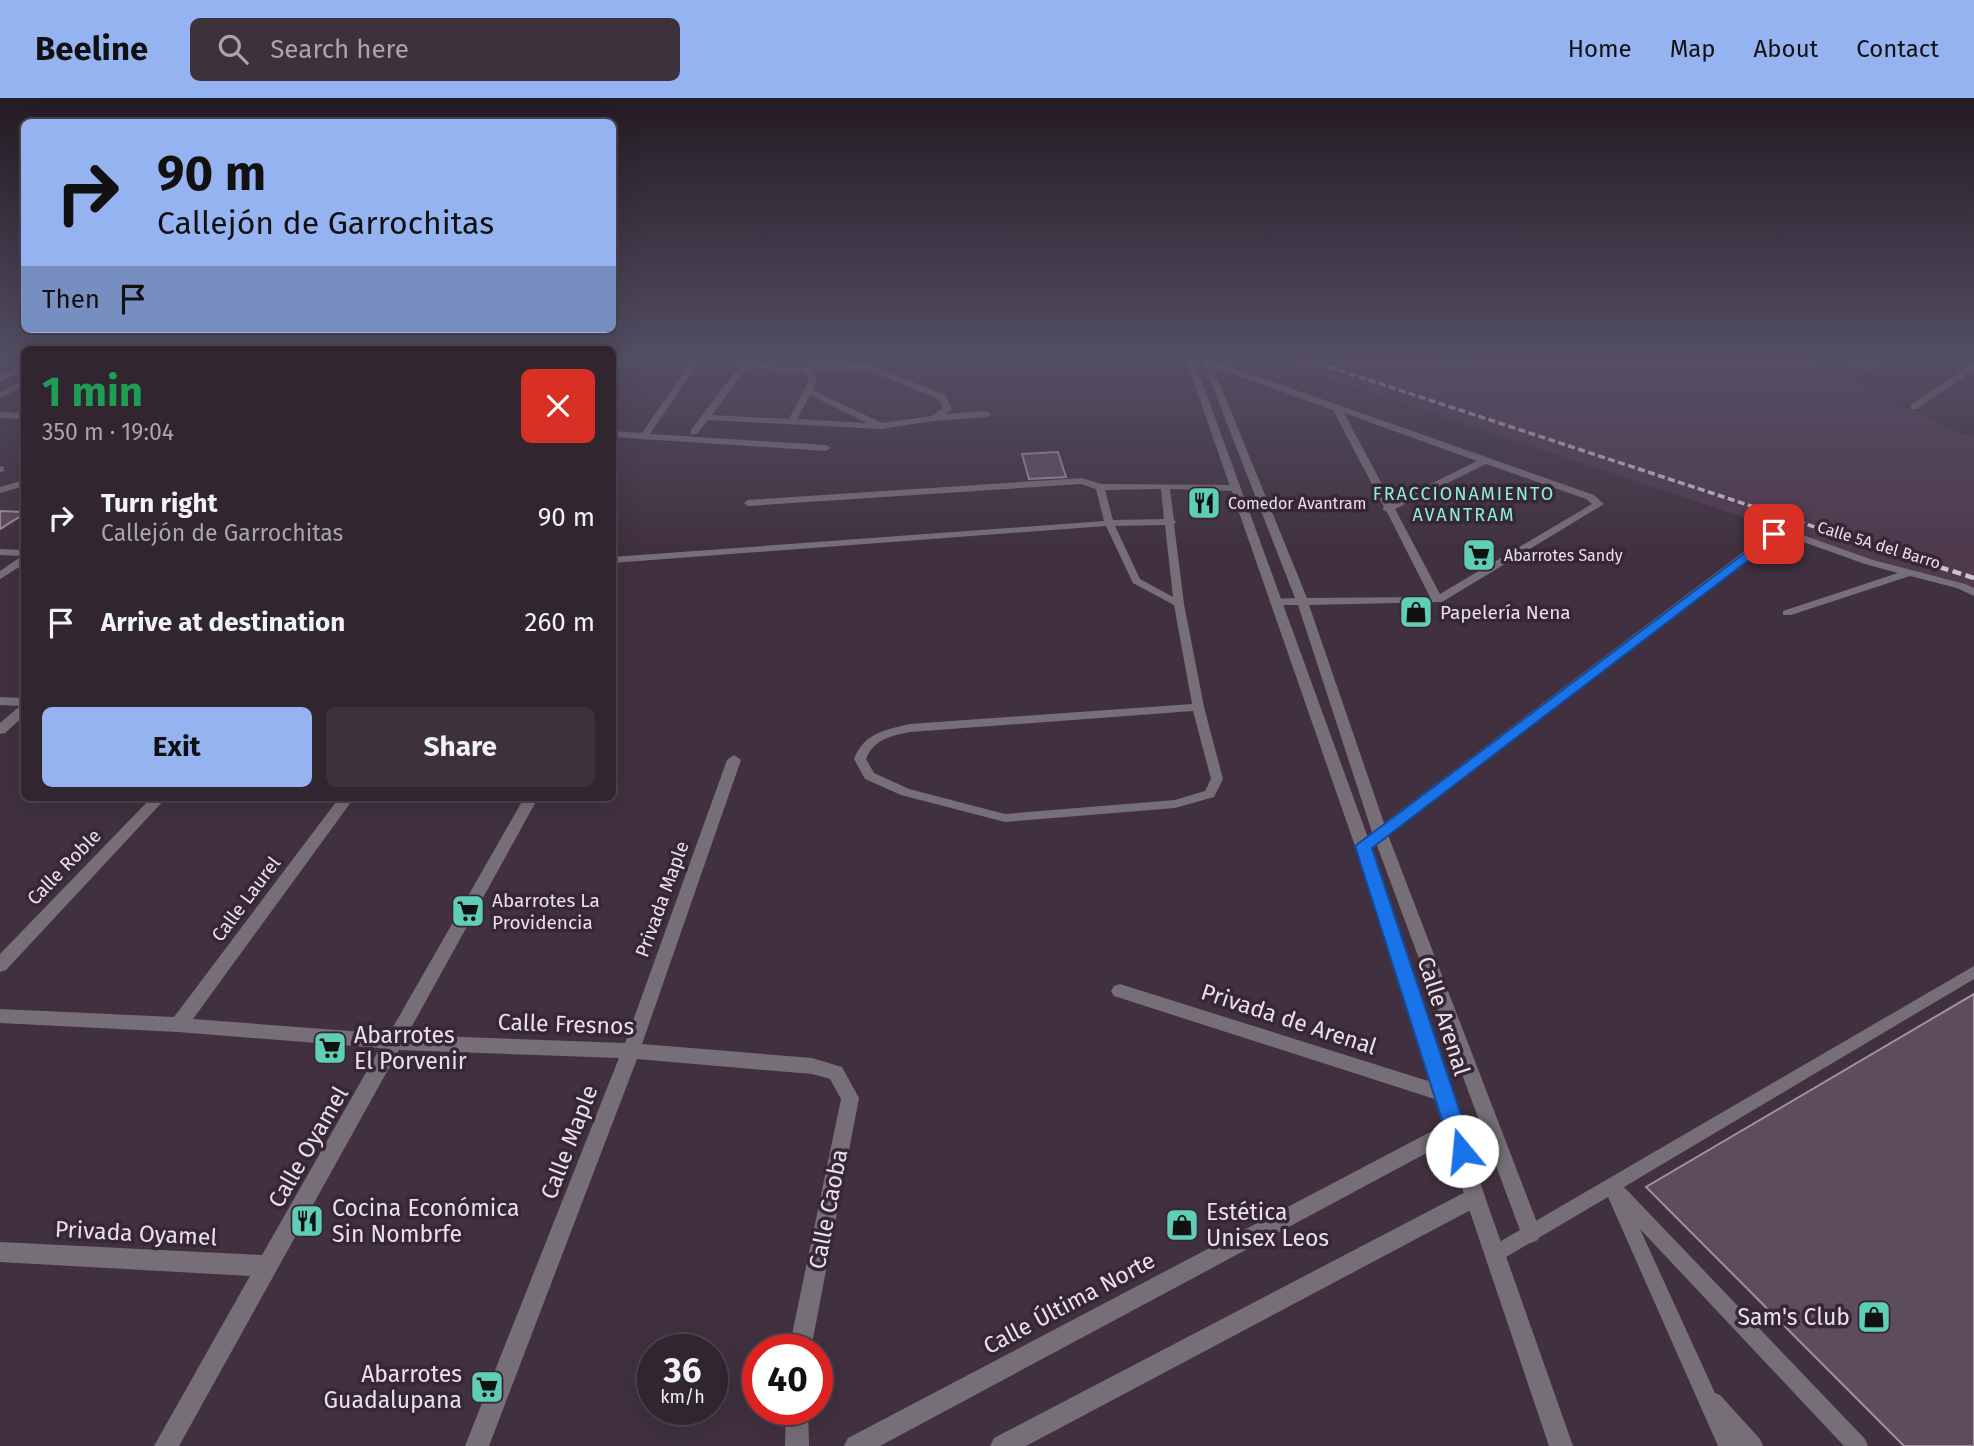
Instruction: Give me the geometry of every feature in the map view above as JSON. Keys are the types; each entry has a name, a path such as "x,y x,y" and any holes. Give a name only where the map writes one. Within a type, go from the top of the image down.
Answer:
{"street":[{"path":"645,435 655,420"},
{"path":"694,432 704,420"},
{"path":"748,420 881,426 921,420"},
{"path":"868,420 881,426"},
{"name":"Calle Arenal","path":"1211,420 1363,846 1475,1197 1561,1446"},
{"name":"Calle Arenal","path":"1230,420 1302,601 1380,834 1531,1233"},
{"path":"1342,420 1387,509 1438,600"},
{"path":"1275,602 1438,600 1599,504 1590,497 1373,420"},
{"path":"616,434 645,435 653,439 826,448"},
{"path":"1387,509 1486,460"},
{"path":"0,490 21,484"},
{"name":"Calle 5A del Barro","path":"1380,834 1774,534 1793,535 1869,562 1961,586 1974,593"},
{"path":"0,552 21,553"},
{"path":"0,576 21,561"},
{"path":"1787,613 1911,572"},
{"path":"0,701 21,702"},
{"path":"0,730 21,712"},
{"name":"Privada Maple","path":"631,1051 734,760"},
{"name":"Calle Roble","path":"0,965 156,801"},
{"name":"Calle Laurel","path":"178,1025 345,801"},
{"name":"Calle Oyamel","path":"166,1446 396,1042 529,801"},
{"path":"1363,846 1380,834"},
{"name":"Privada de Arenal","path":"1120,990 1444,1094"},
{"name":"Calle Fresnos","path":"0,1016 178,1025 396,1042 631,1051 812,1066 835,1073"},
{"name":"Calle Maple","path":"477,1446 631,1051"},
{"name":"Calle Caoba","path":"803,1334 850,1098 835,1073"},
{"name":"Calle Última Norte","path":"856,1446 1455,1128"},
{"path":"1002,1446 1475,1197"},
{"name":"Privada Oyamel","path":"0,1252 269,1266"},
{"path":"797,1425 797,1446"}],"lane":[{"path":"748,503 1082,481 1100,487 1235,488"},
{"path":"1165,486 1179,604 1198,707 1217,779 1210,794 1175,804 1005,817 905,792 869,776 860,759 863,746 877,736 910,728 1198,707"},
{"path":"1100,487 1109,523 1136,581 1179,604"},
{"path":"616,560 1109,523 1171,522"},
{"path":"1495,1254 1974,972"},
{"path":"1611,1186 1729,1446"},
{"path":"1611,1186 1858,1446"},
{"path":"1704,1392 1753,1446"}],"shaded area":[{"path":"1452,420 1932,420 1961,434 1974,435 1974,594"}],"building":[{"path":"1058,452 1066,477 1029,479 1022,454"},
{"path":"0,511 21,512 21,516 0,529"},
{"name":"Sam's Club","path":"1974,994 1974,1446 1904,1446 1646,1187"}],"railway":[{"path":"1490,420 1830,532"},
{"path":"1824,530 1974,578"}],"place":[{"name":"Comedor Avantram","path":"1204,503"},
{"name":"Abarrotes Sandy","path":"1479,555"},
{"name":"Papelería Nena","path":"1416,612"},
{"name":"Abarrotes La Providencia","path":"468,911"},
{"name":"Abarrotes El Porvenir","path":"330,1048"},
{"name":"Cocina Económica Sin Nombrfe","path":"307,1221"},
{"name":"Estética Unisex Leos","path":"1182,1225"},
{"name":"Sam's Club","path":"1874,1317"},
{"name":"Abarrotes Guadalupana","path":"487,1387"}],"district":[{"name":"FRACCIONAMIENTO AVANTRAM","path":"1464,504"}],"route":[{"path":"1462,1151 1363,846 1774,534"}]}
